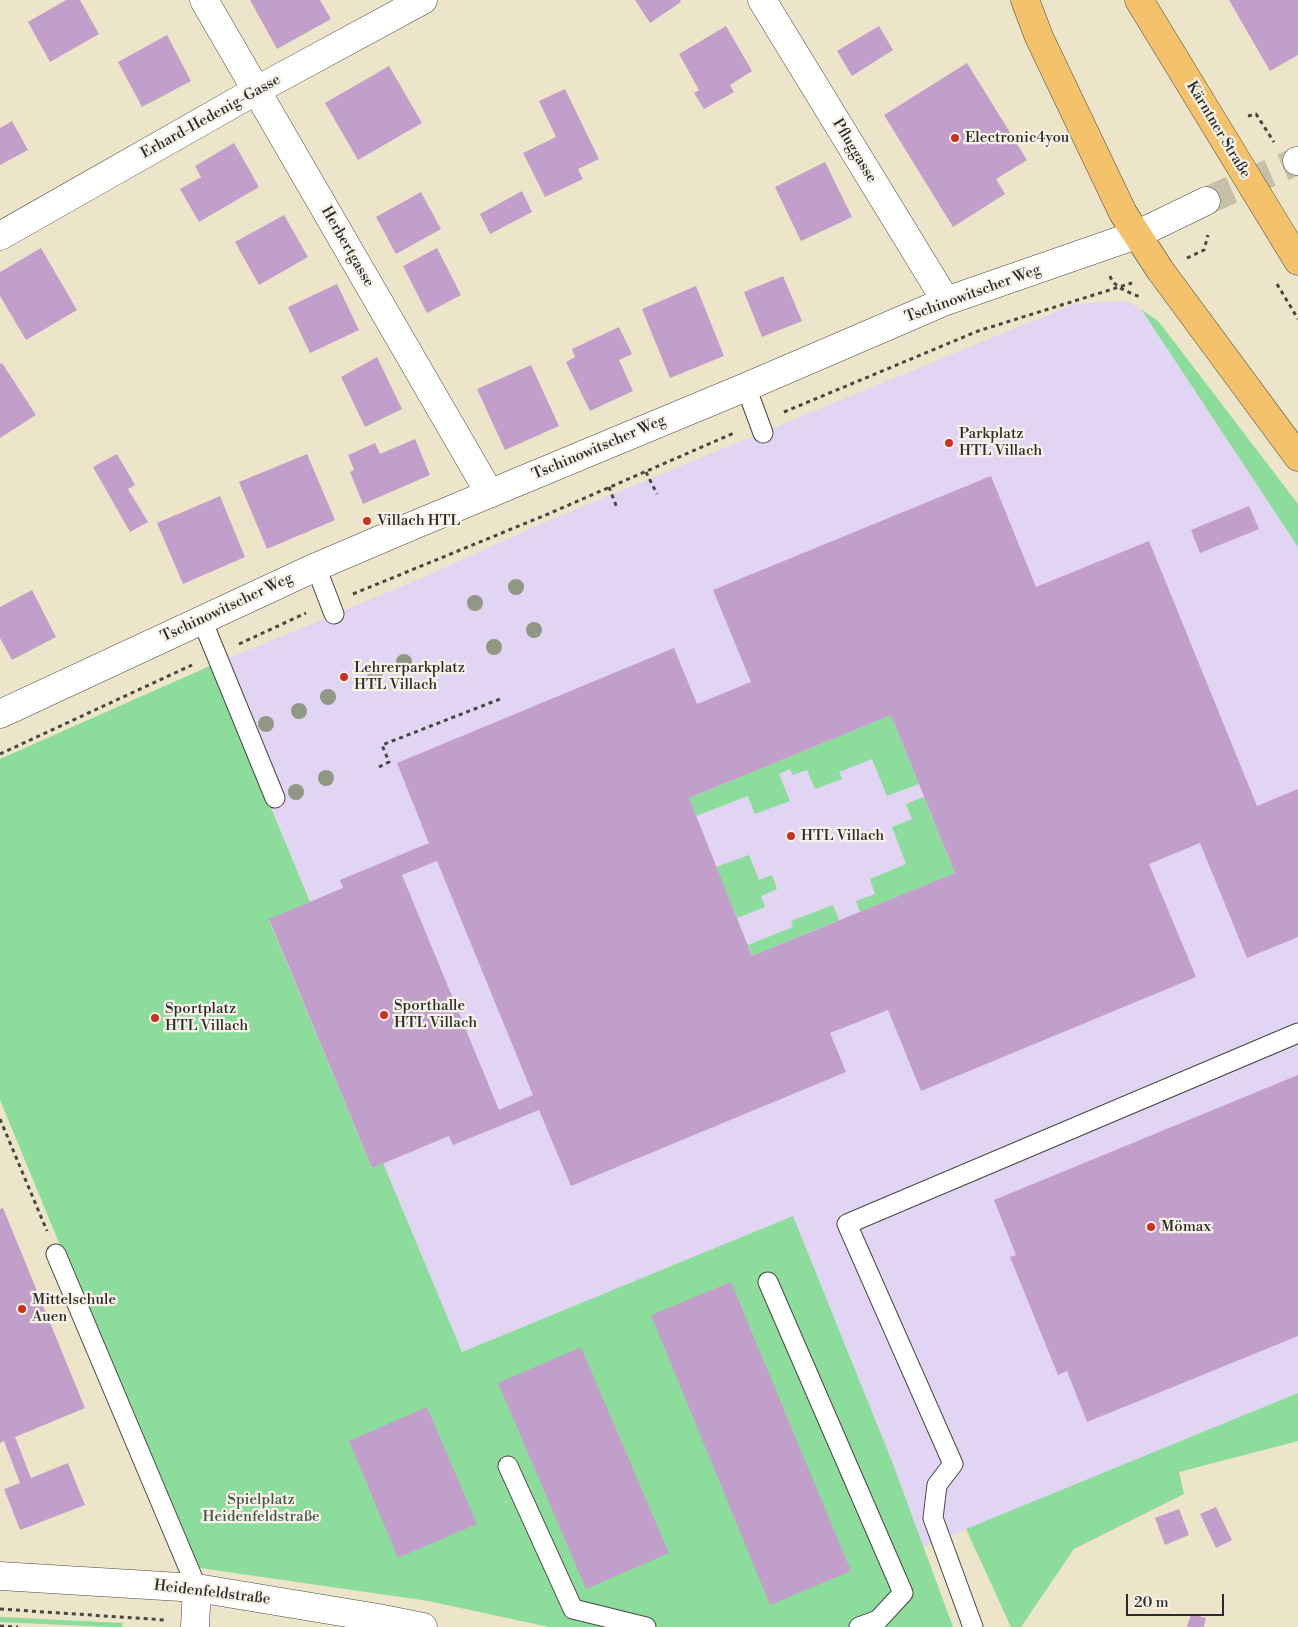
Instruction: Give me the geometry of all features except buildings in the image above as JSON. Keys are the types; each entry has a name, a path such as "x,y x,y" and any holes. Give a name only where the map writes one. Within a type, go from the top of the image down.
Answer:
{"main road":[{"path":"1025,0 1039,37 1123,213 1136,235 1298,456"},
{"name":"Kärntner Straße","path":"1139,0 1298,261"}],"street":[{"name":"Herbertgasse","path":"204,0 490,494"},
{"name":"Erhard-Hedenig-Gasse","path":"0,236 257,90 424,0"},
{"name":"Pfluggasse","path":"762,0 946,301"},
{"name":"Tschinowitscher Weg","path":"0,714 316,567 946,301 1136,235 1206,201"},
{"name":"Heidenfeldstraße","path":"0,1576 197,1588 378,1622 423,1627"},
{"path":"195,1627 197,1588"}],"lane":[{"path":"746,387 761,427"},
{"path":"316,567 332,608"},
{"path":"202,620 274,798"},
{"path":"973,1627 933,1518 937,1485 953,1464 846,1224 1298,1033"},
{"path":"56,1254 197,1588"},
{"path":"768,1282 902,1593 878,1620 859,1627"},
{"path":"508,1466 574,1609 646,1627"}],"path":[{"path":"1248,116 1256,114 1275,144"},
{"path":"1112,282 1120,288"},
{"path":"0,754 217,654 332,608 646,472 761,427 978,330 1126,286"},
{"path":"646,472 657,494"},
{"path":"609,488 617,508"},
{"path":"484,533 486,540"},
{"path":"379,767 389,762 382,745 500,699"},
{"path":"0,1119 56,1254"},
{"path":"0,1609 167,1620"},
{"path":"0,1626 18,1627"}],"shaded area":[{"name":"HTL Villach","path":"1126,301 1141,309 1298,547 1298,1393 924,1547 793,1217 462,1352 383,1164 372,1168 269,919 310,901 212,665 415,581 545,522 1074,304"}],"green space":[{"path":"1141,309 1159,322 1298,504 1298,547"},
{"name":"Spielplatz Heidenfeldstraße","path":"212,665 310,902 269,920 372,1168 383,1163 462,1352 793,1216 893,1464 953,1627 549,1627 428,1601 193,1567 0,1100 0,759"},
{"path":"891,715 919,784 887,796 872,759 839,772 842,779 815,789 807,770 793,775 790,769 779,774 790,801 755,814 748,796 696,816 689,798"},
{"path":"924,797 955,873 860,912 856,901 875,894 870,879 906,864 892,827 912,819 906,804"},
{"path":"749,855 759,880 772,875 777,889 761,896 765,907 737,918 716,867"},
{"path":"833,905 839,920 752,956 748,945 793,927 791,921"},
{"path":"1298,1393 1298,1441 1179,1472 1184,1494 1074,1549 1021,1627 1011,1627 966,1529"},
{"path":"0,1617 123,1623 122,1627 109,1627 0,1622"}],"tunnel":[{"path":"1206,201 1297,161"}],"place":[{"name":"Electronic4you","path":"955,138"},
{"name":"Parkplatz HTL Villach","path":"949,443"},
{"name":"Villach HTL","path":"367,521"},
{"name":"Lehrerparkplatz HTL Villach","path":"344,677"},
{"name":"HTL Villach","path":"791,836"},
{"name":"Sporthalle HTL Villach","path":"384,1015"},
{"name":"Sportplatz HTL Villach","path":"155,1018"},
{"name":"Mömax","path":"1151,1227"},
{"name":"Mittelschule Auen","path":"22,1309"}]}
